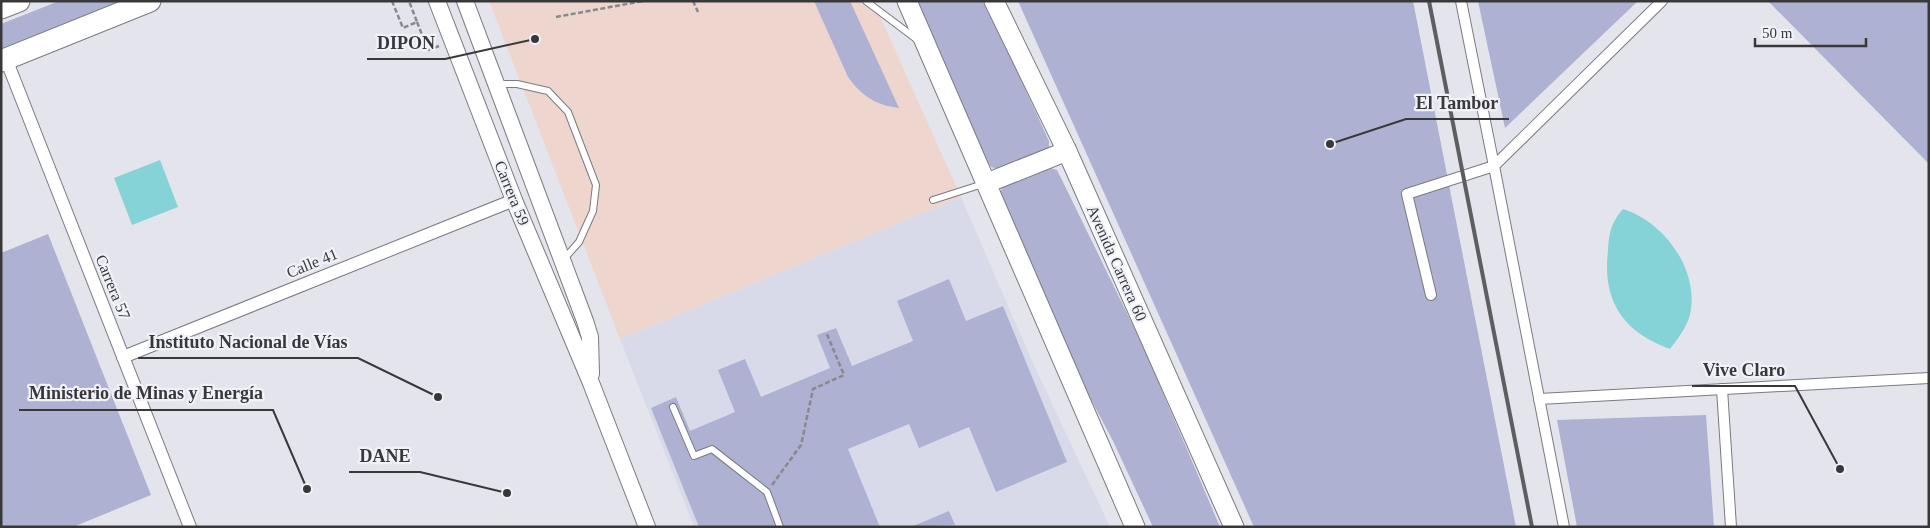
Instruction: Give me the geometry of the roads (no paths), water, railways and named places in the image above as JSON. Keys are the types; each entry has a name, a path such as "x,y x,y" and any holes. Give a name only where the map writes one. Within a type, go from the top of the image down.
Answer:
{"main road":[{"path":"1,8 19,1"},
{"path":"4,60 150,1"},
{"path":"907,1 1135,527"},
{"name":"Avenida Carrera 60","path":"994,1 1067,151 1234,527"},
{"path":"987,183 1067,151"}],"street":[{"name":"Carrera 59","path":"437,1 514,200 591,383 647,527"},
{"name":"Carrera 59","path":"465,1 564,260 590,337 591,383"},
{"path":"1461,1 1564,527"},
{"path":"1431,295 1407,194 1494,166 1662,1"},
{"name":"Carrera 57","path":"4,60 190,527"},
{"name":"Calle 41","path":"123,356 514,200"},
{"path":"1539,399 1929,378"},
{"path":"1722,389 1731,527"}],"lane":[{"path":"866,1 928,48"},
{"path":"497,84 517,84 548,91 568,112 596,186 593,211 579,242 564,260"},
{"path":"934,200 987,183"},
{"path":"673,407 694,456 712,449 767,492 780,527"}],"railway":[{"path":"1429,1 1532,527"}],"place":[{"name":"DIPON","path":"535,39"},
{"name":"El Tambor","path":"1330,144"},
{"name":"Instituto Nacional de Vías","path":"438,397"},
{"name":"Vive Claro","path":"1840,469"},
{"name":"Ministerio de Minas y Energía","path":"307,489"},
{"name":"DANE","path":"507,493"}]}
